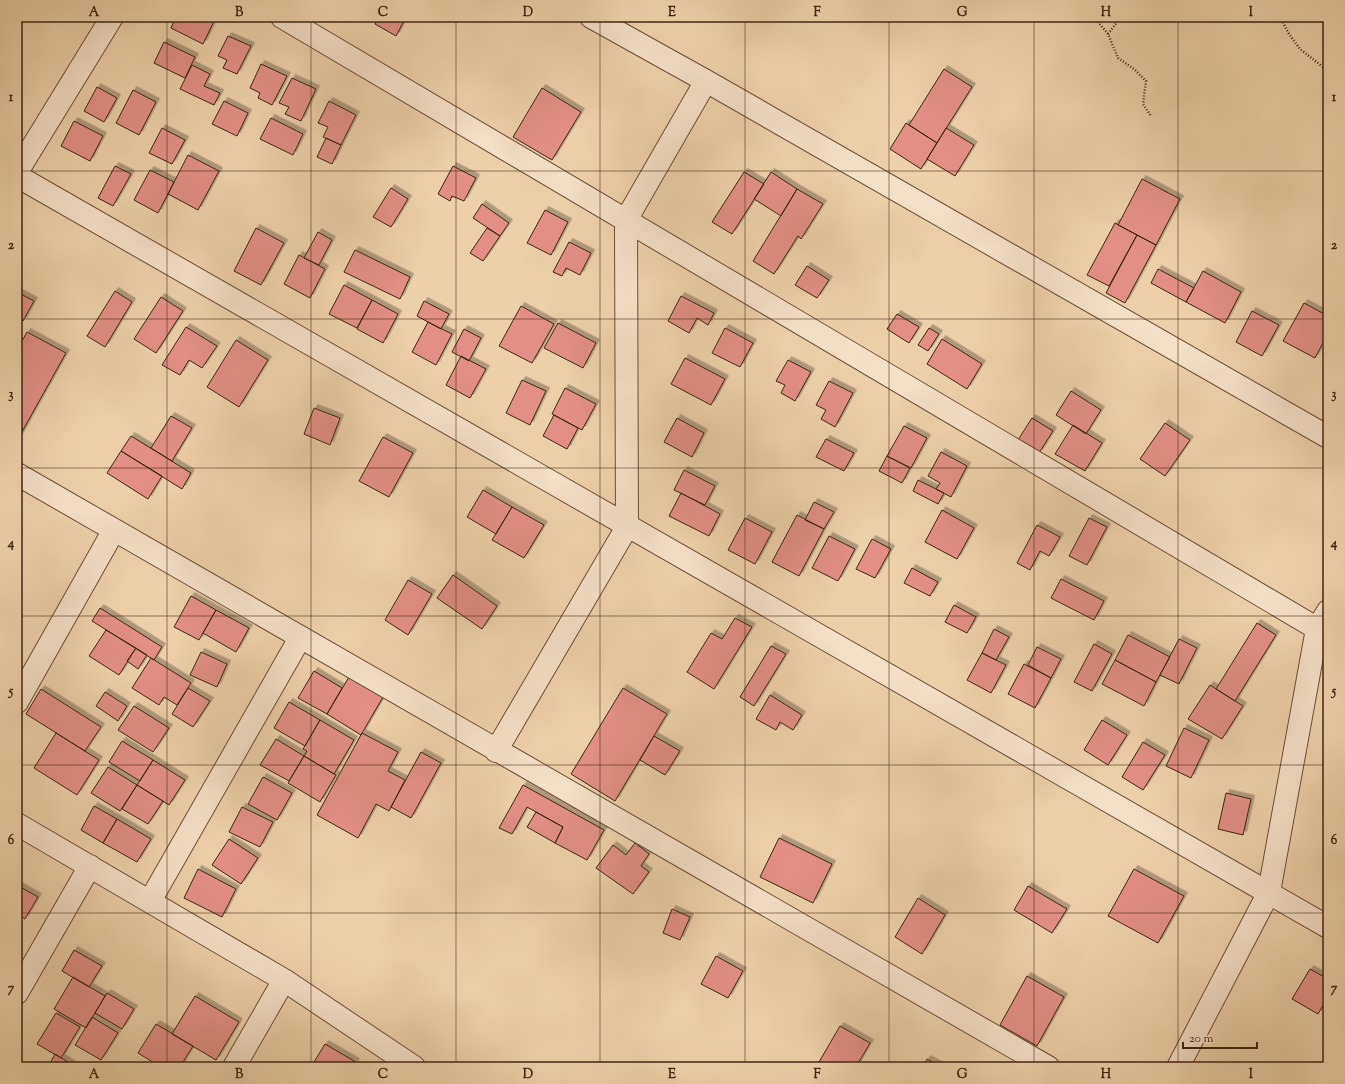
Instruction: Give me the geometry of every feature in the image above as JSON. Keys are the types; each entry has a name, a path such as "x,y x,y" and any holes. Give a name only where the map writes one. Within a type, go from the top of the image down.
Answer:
{"street":[{"path":"17,172 112,17"},
{"path":"282,17 1322,632"},
{"path":"591,17 706,81 1328,437"},
{"path":"496,751 627,527 626,220 706,81"},
{"path":"17,176 627,527 1328,927"},
{"path":"17,474 496,751 1048,1067"},
{"path":"17,702 114,530"},
{"path":"1178,1067 1269,892 1322,632 1328,610"},
{"path":"150,900 300,638"},
{"path":"17,824 150,900 284,980 414,1067"},
{"path":"17,992 90,866"},
{"path":"234,1067 284,980"}],"path":[{"path":"1094,17 1108,34 1118,58 1134,69 1146,81 1143,104 1151,116"},
{"path":"1108,34 1120,17"},
{"path":"1280,17 1289,34 1300,49 1328,70"}],"building":[{"path":"176,17 216,17 203,44 171,28"},
{"path":"379,17 406,17 396,36 375,24"},
{"path":"228,36 251,46 237,74 223,68 227,60 218,56"},
{"path":"164,42 195,57 185,78 154,63"},
{"path":"261,64 287,76 272,105 258,98 260,93 250,88"},
{"path":"192,65 210,74 204,86 220,93 214,105 180,89"},
{"path":"944,69 972,87 937,143 909,125"},
{"path":"292,78 316,89 301,121 285,114 289,107 279,103"},
{"path":"97,87 117,98 104,122 84,111"},
{"path":"542,88 581,112 552,160 513,137"},
{"path":"133,90 156,102 139,135 116,123"},
{"path":"224,101 248,113 237,136 212,124"},
{"path":"329,101 356,115 341,145 323,137 328,127 318,123"},
{"path":"271,118 303,134 293,155 260,139"},
{"path":"74,121 103,136 90,161 61,146"},
{"path":"906,123 937,143 921,169 890,149"},
{"path":"162,128 185,140 172,164 149,153"},
{"path":"946,128 974,145 955,176 927,159"},
{"path":"326,138 341,145 332,164 317,157"},
{"path":"188,155 219,171 198,210 168,194"},
{"path":"115,166 131,174 113,206 98,198"},
{"path":"453,166 476,178 464,201 452,196 450,201 438,194"},
{"path":"150,170 174,182 158,213 134,200"},
{"path":"744,172 764,184 732,234 712,222"},
{"path":"771,172 797,189 781,216 754,199"},
{"path":"1142,179 1180,199 1156,245 1118,225"},
{"path":"391,188 408,199 391,227 373,217"},
{"path":"797,189 823,204 801,239 798,236 774,274 753,261"},
{"path":"482,204 509,223 500,236 473,218"},
{"path":"545,210 568,222 551,255 527,243"},
{"path":"1115,223 1137,235 1109,286 1087,275"},
{"path":"256,228 284,243 261,285 234,271"},
{"path":"487,228 500,236 483,261 470,253"},
{"path":"318,232 332,240 319,265 304,258"},
{"path":"1137,235 1156,245 1125,303 1106,293"},
{"path":"569,242 591,253 580,275 566,268 562,276 553,272"},
{"path":"355,250 410,277 400,299 344,272"},
{"path":"299,255 325,269 310,298 284,284"},
{"path":"807,266 829,280 817,298 795,285"},
{"path":"1158,269 1194,288 1186,302 1151,283"},
{"path":"1203,271 1241,292 1225,323 1186,302"},
{"path":"344,285 372,300 357,328 329,314"},
{"path":"115,291 132,302 105,347 87,336"},
{"path":"17,292 34,301 23,321 17,317"},
{"path":"681,296 714,313 708,325 697,318 689,333 668,321"},
{"path":"161,297 183,311 156,353 134,339"},
{"path":"372,300 398,314 383,343 357,329"},
{"path":"424,301 449,314 441,329 417,316"},
{"path":"1304,303 1328,316 1328,333 1315,358 1283,341"},
{"path":"521,306 554,324 532,363 499,346"},
{"path":"1252,311 1279,325 1262,356 1236,342"},
{"path":"897,314 919,327 909,343 887,329"},
{"path":"428,322 452,334 436,365 412,352"},
{"path":"558,323 596,343 583,368 544,348"},
{"path":"186,327 217,346 202,368 189,360 180,375 162,365"},
{"path":"725,328 753,343 740,367 712,353"},
{"path":"929,328 939,334 928,351 918,345"},
{"path":"464,329 481,338 469,361 452,352"},
{"path":"27,332 66,353 23,430 17,426 17,350"},
{"path":"942,339 982,364 967,389 927,364"},
{"path":"236,340 268,360 239,407 207,387"},
{"path":"461,356 486,369 470,398 446,385"},
{"path":"685,358 725,379 711,405 671,384"},
{"path":"788,360 811,372 795,401 781,393 785,385 776,381"},
{"path":"522,380 546,391 530,425 506,413"},
{"path":"829,381 853,393 835,427 821,419 826,410 816,405"},
{"path":"565,388 596,404 582,430 552,414"},
{"path":"1071,391 1101,410 1086,434 1056,415"},
{"path":"314,408 340,418 330,445 304,434"},
{"path":"554,415 578,428 567,449 543,436"},
{"path":"171,416 192,428 172,461 151,448"},
{"path":"677,418 704,433 692,457 664,442"},
{"path":"1032,418 1053,431 1039,453 1018,440"},
{"path":"1165,423 1190,440 1165,476 1140,459"},
{"path":"1073,425 1102,443 1085,471 1055,454"},
{"path":"17,426 23,430 17,441"},
{"path":"904,426 927,438 911,468 887,456"},
{"path":"131,436 191,473 182,489 121,451"},
{"path":"383,437 413,453 389,497 359,481"},
{"path":"826,439 854,453 844,471 816,457"},
{"path":"121,451 162,476 148,499 107,473"},
{"path":"941,452 967,466 951,497 936,489 940,483 928,476"},
{"path":"887,456 910,468 902,483 879,471"},
{"path":"684,470 715,486 705,505 674,490"},
{"path":"918,480 944,493 938,504 913,491"},
{"path":"483,490 512,507 496,534 467,517"},
{"path":"681,493 720,514 709,536 669,516"},
{"path":"814,502 834,512 824,529 805,520"},
{"path":"512,507 544,525 524,558 492,540"},
{"path":"942,510 974,528 957,559 925,542"},
{"path":"797,515 824,529 799,576 772,562"},
{"path":"745,518 772,532 755,564 728,550"},
{"path":"1089,518 1107,527 1087,565 1069,556"},
{"path":"1037,525 1060,537 1049,556 1040,551 1030,570 1017,563"},
{"path":"829,536 855,549 838,581 812,568"},
{"path":"872,539 891,549 875,578 856,569"},
{"path":"912,568 938,582 930,596 904,583"},
{"path":"453,575 497,606 482,629 437,598"},
{"path":"1061,579 1104,601 1094,620 1051,598"},
{"path":"408,580 432,594 408,635 385,620"},
{"path":"191,596 216,610 199,640 174,627"},
{"path":"954,605 976,617 967,633 945,622"},
{"path":"100,608 162,647 154,660 92,621"},
{"path":"216,610 249,628 236,652 203,633"},
{"path":"735,618 752,627 714,689 687,672 711,633 722,639"},
{"path":"1257,623 1276,635 1235,701 1216,689"},
{"path":"994,629 1009,637 996,660 982,653"},
{"path":"106,630 136,648 119,675 89,656"},
{"path":"1128,635 1170,657 1156,682 1115,660"},
{"path":"1179,639 1197,648 1179,684 1160,675"},
{"path":"1094,644 1112,654 1092,691 1074,682"},
{"path":"771,646 786,654 754,706 740,697"},
{"path":"1037,647 1061,659 1051,678 1028,665"},
{"path":"136,648 147,655 138,669 127,661"},
{"path":"201,652 227,664 217,687 190,675"},
{"path":"982,653 1006,665 991,693 967,680"},
{"path":"151,658 191,683 177,705 164,697 159,705 132,688"},
{"path":"1115,660 1156,682 1144,706 1102,684"},
{"path":"1024,664 1051,678 1035,708 1008,694"},
{"path":"314,671 342,688 327,714 298,698"},
{"path":"349,677 383,697 361,735 327,714"},
{"path":"1210,685 1243,706 1222,739 1188,719"},
{"path":"188,688 210,701 193,727 172,714"},
{"path":"623,688 667,714 615,801 571,774"},
{"path":"41,689 101,727 85,751 26,714"},
{"path":"105,692 127,706 118,721 96,706"},
{"path":"770,695 802,715 793,730 780,722 776,730 756,719"},
{"path":"289,702 320,720 305,746 274,728"},
{"path":"134,706 169,728 153,752 118,730"},
{"path":"320,720 354,740 334,774 304,756 307,751 303,749"},
{"path":"1102,720 1127,735 1108,765 1084,750"},
{"path":"1184,728 1209,740 1191,778 1166,766"},
{"path":"56,733 99,760 77,795 34,768"},
{"path":"362,733 398,752 388,771 405,780 389,811 376,804 358,838 317,815"},
{"path":"654,736 680,751 665,775 640,760"},
{"path":"276,739 304,756 289,781 260,765"},
{"path":"122,741 153,760 140,781 109,762"},
{"path":"1143,742 1165,755 1143,790 1122,777"},
{"path":"421,752 441,763 411,818 391,807"},
{"path":"304,756 336,775 320,802 288,783"},
{"path":"153,760 185,780 169,805 137,785"},
{"path":"108,767 137,785 120,811 91,793"},
{"path":"263,777 292,793 277,820 248,804"},
{"path":"137,785 163,801 148,824 122,809"},
{"path":"523,785 604,830 587,860 555,843 563,827 527,807 512,834 499,828"},
{"path":"1226,793 1251,799 1243,835 1218,829"},
{"path":"94,806 117,819 103,843 81,830"},
{"path":"242,807 273,822 260,847 229,832"},
{"path":"536,812 563,827 555,843 527,827"},
{"path":"117,819 151,839 137,862 103,843"},
{"path":"779,838 832,864 813,903 760,877"},
{"path":"229,839 258,858 241,884 212,865"},
{"path":"635,843 649,854 641,866 649,872 633,894 596,868 613,845 626,855"},
{"path":"198,869 236,889 222,917 184,898"},
{"path":"1134,869 1184,896 1158,943 1108,916"},
{"path":"17,885 38,897 25,919 17,914"},
{"path":"1028,886 1067,909 1052,933 1014,910"},
{"path":"918,898 945,915 922,954 895,937"},
{"path":"672,909 690,917 680,940 663,933"},
{"path":"74,950 102,966 89,987 62,971"},
{"path":"716,956 743,971 728,998 701,984"},
{"path":"1310,969 1328,979 1328,997 1318,1014 1292,999"},
{"path":"1027,976 1064,997 1037,1046 1000,1025"},
{"path":"73,977 105,996 86,1028 54,1009"},
{"path":"107,993 134,1009 122,1029 95,1013"},
{"path":"195,996 239,1022 216,1060 172,1034"},
{"path":"56,1013 80,1027 61,1058 37,1044"},
{"path":"92,1017 118,1033 101,1060 75,1045"},
{"path":"156,1024 193,1046 180,1067 161,1067 138,1053"},
{"path":"840,1026 870,1043 856,1067 827,1067 819,1062"},
{"path":"325,1044 356,1062 353,1067 311,1067"},
{"path":"55,1054 76,1067 48,1067"},
{"path":"927,1059 942,1067 923,1067"}]}
